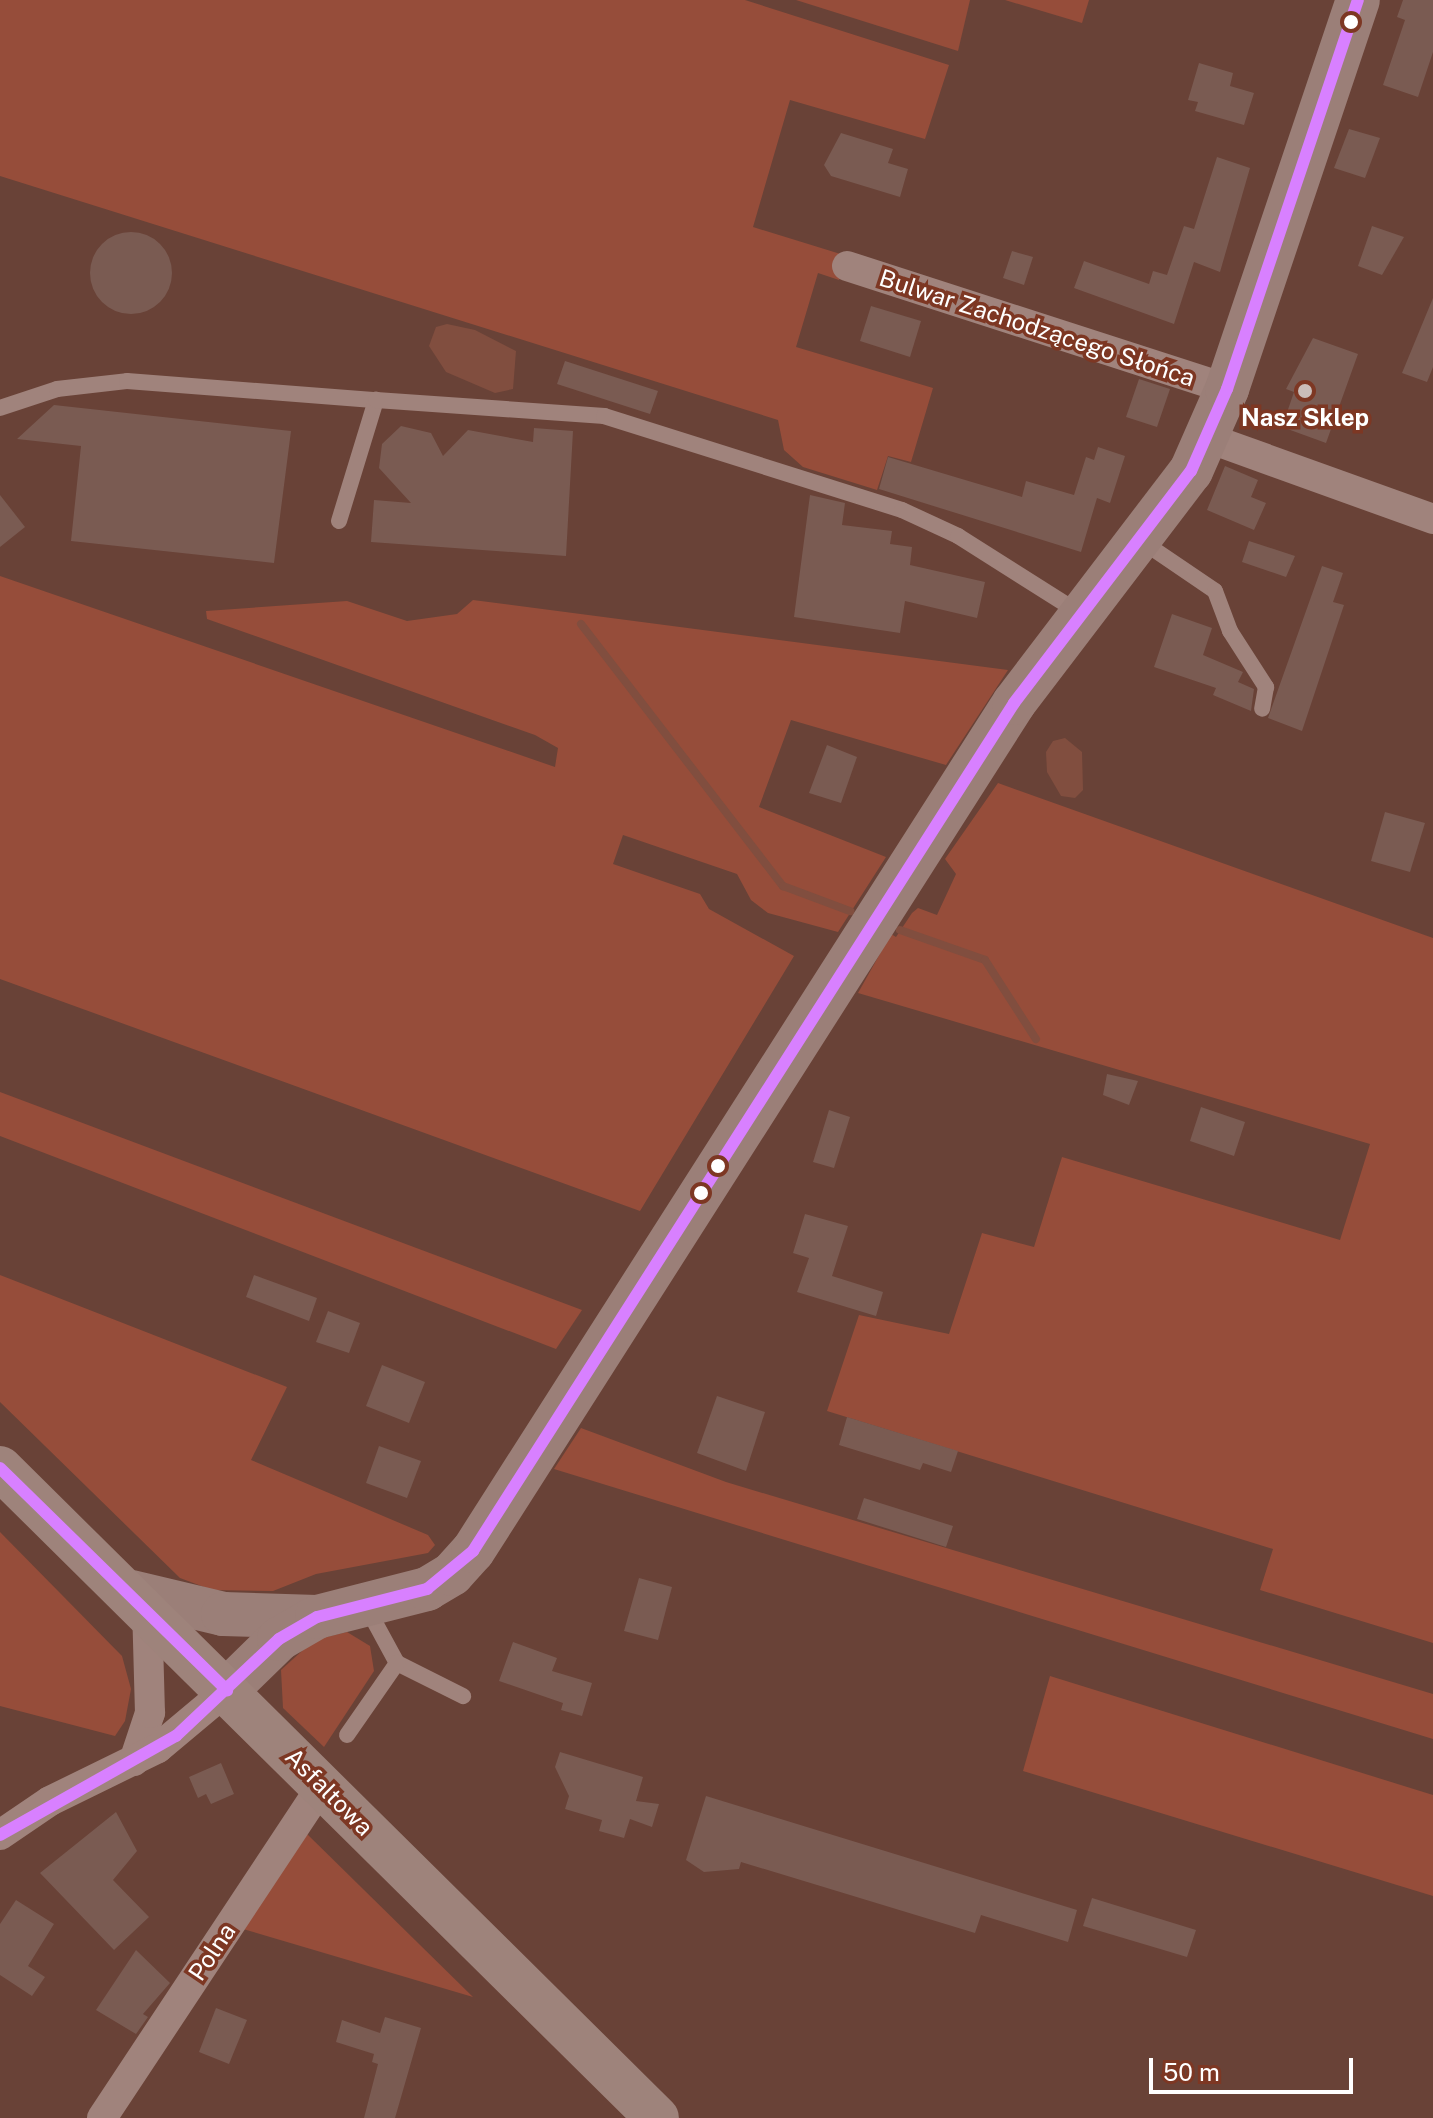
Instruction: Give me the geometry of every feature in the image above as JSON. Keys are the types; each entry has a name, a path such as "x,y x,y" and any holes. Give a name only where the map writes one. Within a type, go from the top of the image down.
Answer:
{"main road":[{"name":"Asfaltowa","path":"0,1468 139,1600 657,2118"}],"street":[{"path":"134,1761 150,1713 139,1600 223,1614 317,1617 427,1589 452,1574 473,1551 1037,670 1081,613 1143,542 1208,438 1358,0"},
{"name":"Bulwar Zachodzącego Słońca","path":"847,266 1227,389"},
{"path":"1208,438 1433,519"},
{"path":"0,1835 50,1801 134,1761 176,1736 267,1649 317,1617"},
{"name":"Polna","path":"102,2118 322,1786"}],"lane":[{"path":"0,408 57,389 127,381 604,416 902,510 958,536 1081,613"},
{"path":"339,521 376,400"},
{"path":"1143,542 1215,591 1230,631 1266,687 1262,709"},
{"path":"366,1606 397,1663 463,1696"},
{"path":"347,1735 397,1663"}],"shaded area":[{"path":"0,0 745,0 949,65 925,139 790,100 753,227 847,256 839,280 818,273 796,347 933,388 911,462 888,456 877,490 803,467 784,450 778,420 0,176"},
{"path":"796,0 970,0 958,51"},
{"path":"1005,0 1089,0 1082,23"},
{"path":"447,324 475,330 516,351 513,389 495,393 446,372 429,346 436,327"},
{"path":"0,576 555,767 558,748 535,735 207,619 206,611 347,601 407,621 457,614 473,600 1008,670 946,765 791,720 759,807 886,857 838,932 768,913 751,900 737,874 623,835 613,864 700,894 709,909 794,956 640,1211 0,979"},
{"path":"1065,738 1082,752 1083,790 1075,798 1061,796 1047,772 1046,752 1053,741"},
{"path":"998,783 1433,938 1433,1643 1260,1590 1273,1549 827,1411 859,1315 949,1334 982,1233 1034,1247 1062,1157 1340,1240 1370,1144 858,993 891,934 896,937 912,913 918,908 937,915 956,874 945,859"},
{"path":"0,1092 582,1310 556,1349 0,1136"},
{"path":"0,1275 287,1387 251,1460 428,1535 435,1545 428,1553 316,1574 273,1591 212,1590 180,1578 0,1402"},
{"path":"581,1428 726,1482 1433,1694 1433,1739 554,1469"},
{"path":"0,1532 122,1656 131,1689 125,1721 115,1736 0,1706"},
{"path":"347,1632 370,1646 374,1671 324,1747 283,1708 281,1670 314,1640"},
{"path":"1050,1676 1433,1795 1433,1896 1023,1771"},
{"path":"306,1833 473,1997 243,1929"}],"building":[{"path":"1403,0 1433,0 1433,52 1418,97 1383,85 1405,20 1397,17"},
{"path":"1199,63 1233,73 1230,86 1254,93 1244,125 1195,111 1198,102 1188,100"},
{"path":"1349,129 1380,138 1365,178 1334,168"},
{"path":"841,133 893,149 888,163 908,169 900,197 831,176 824,165"},
{"path":"1217,157 1250,168 1220,272 1194,262 1174,324 1074,288 1084,261 1149,284 1153,271 1167,275 1184,226 1194,229"},
{"path":"1372,226 1404,237 1382,275 1358,266"},
{"path":"131,232 147,235 160,244 169,257 172,273 169,289 160,302 147,311 131,314 115,311 102,302 93,289 90,273 93,257 102,244 115,235"},
{"path":"1012,251 1033,257 1024,285 1003,278"},
{"path":"1433,298 1433,367 1427,382 1402,373"},
{"path":"871,306 921,321 910,357 860,341"},
{"path":"1313,338 1358,354 1326,443 1282,427 1294,392 1286,389"},
{"path":"565,361 658,391 650,414 557,384"},
{"path":"1139,379 1170,389 1157,427 1126,417"},
{"path":"54,405 291,431 274,563 71,541 81,446 17,439"},
{"path":"401,426 431,433 443,456 468,430 533,442 534,428 573,431 566,556 371,542 374,500 411,503 379,468 382,444"},
{"path":"1098,447 1125,456 1110,503 1097,498 1081,552 879,489 888,457 1022,497 1026,481 1074,495 1086,457 1094,460"},
{"path":"1225,466 1258,480 1251,497 1266,503 1254,530 1207,510"},
{"path":"0,495 25,527 0,547"},
{"path":"810,495 845,503 842,525 892,531 890,544 912,547 910,565 985,582 977,618 905,601 900,633 794,617"},
{"path":"1249,541 1295,556 1286,577 1242,562"},
{"path":"1322,566 1343,573 1333,602 1344,605 1302,731 1268,718"},
{"path":"1172,614 1212,628 1203,655 1243,672 1238,682 1254,689 1251,711 1213,695 1216,688 1154,667"},
{"path":"827,745 857,757 841,803 809,793"},
{"path":"1385,812 1425,823 1410,872 1371,861"},
{"path":"1107,1074 1138,1081 1129,1105 1103,1095"},
{"path":"1201,1107 1245,1122 1234,1156 1190,1141"},
{"path":"829,1110 850,1117 834,1168 813,1162"},
{"path":"805,1214 848,1226 832,1276 883,1292 876,1316 797,1292 809,1258 793,1253"},
{"path":"254,1275 317,1298 309,1321 246,1297"},
{"path":"328,1311 360,1323 349,1353 316,1342"},
{"path":"382,1365 425,1382 409,1423 366,1406"},
{"path":"717,1396 765,1412 746,1471 697,1453"},
{"path":"847,1417 958,1451 951,1472 923,1463 920,1470 839,1445"},
{"path":"379,1446 421,1461 407,1498 366,1483"},
{"path":"864,1498 953,1526 946,1547 857,1519"},
{"path":"639,1578 672,1587 658,1640 624,1631"},
{"path":"513,1642 557,1658 552,1671 592,1683 582,1716 561,1710 563,1703 499,1681"},
{"path":"560,1752 643,1777 636,1801 659,1804 652,1827 630,1819 624,1838 599,1831 602,1820 565,1809 569,1796 555,1767"},
{"path":"221,1763 234,1794 211,1804 206,1794 198,1798 189,1777"},
{"path":"706,1796 1077,1910 1068,1942 981,1915 975,1933 741,1862 739,1869 704,1872 686,1860"},
{"path":"116,1812 137,1851 113,1880 149,1917 114,1950 40,1873"},
{"path":"1092,1898 1196,1930 1187,1957 1083,1926"},
{"path":"16,1900 54,1924 28,1966 45,1977 32,1996 0,1975 0,1924"},
{"path":"136,1950 170,1983 143,2014 148,2017 136,2034 96,2010"},
{"path":"216,2008 247,2020 229,2064 199,2052"},
{"path":"385,2017 421,2028 395,2118 364,2118 378,2064 372,2062 374,2054 336,2042 342,2020 380,2033"}],"waterway":[{"path":"581,624 783,886 850,911"},
{"path":"900,930 985,960 1036,1039"}],"transit line":[{"path":"0,1835 176,1736 279,1639 317,1617 427,1589 473,1551 1014,703 1191,471 1227,389 1358,0"},
{"path":"0,1468 227,1690"}],"place":[{"name":"Nasz Sklep","path":"1305,391"}]}
